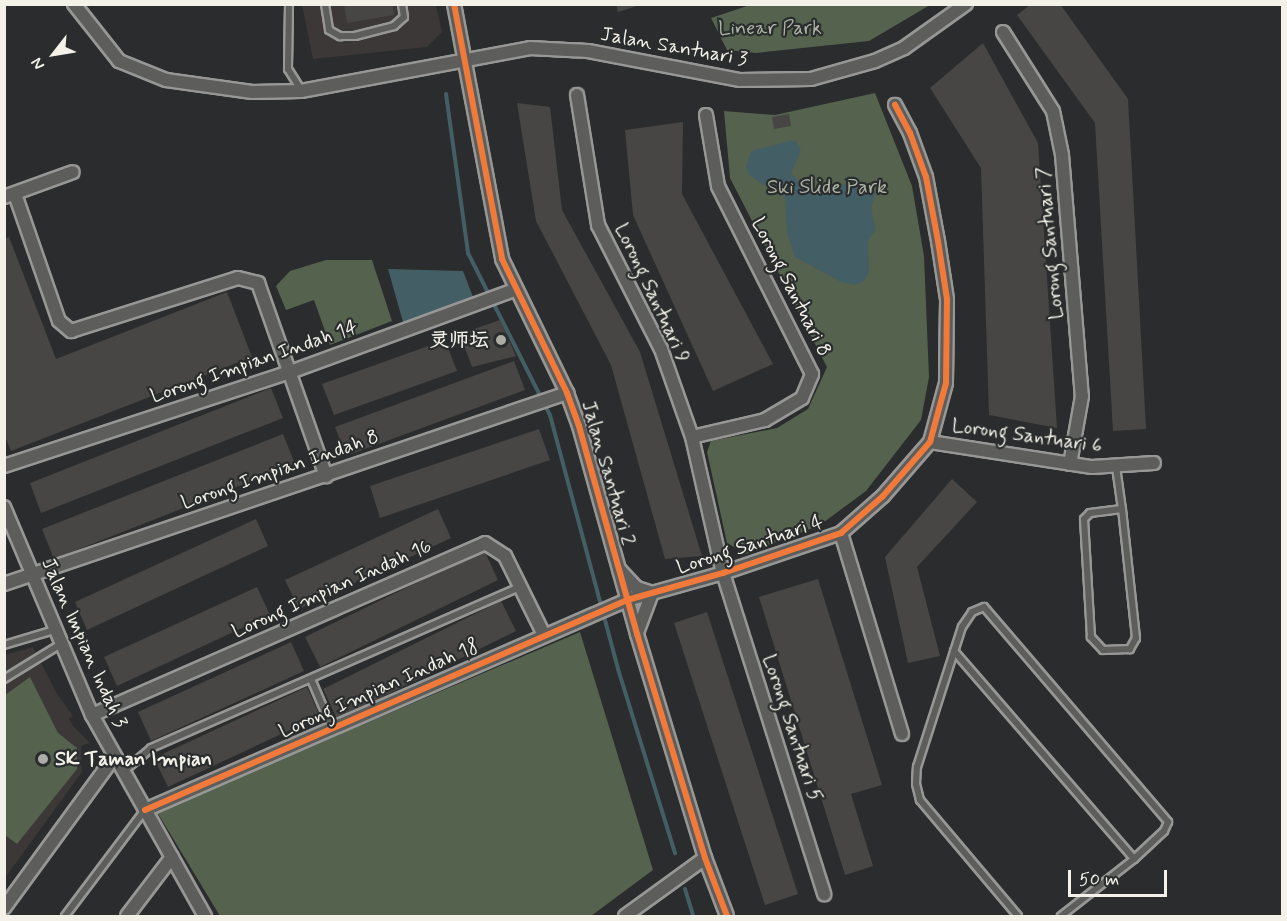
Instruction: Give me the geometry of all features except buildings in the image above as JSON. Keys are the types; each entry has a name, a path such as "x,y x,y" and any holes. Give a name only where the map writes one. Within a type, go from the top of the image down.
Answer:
{"street":[{"name":"Jalan Santuari 3","path":"74,4 119,61 166,80 252,92 301,91 530,48 588,51 740,81 811,79 875,61 904,48 966,4"},
{"name":"Jalan Santuari 2","path":"454,4 509,292 562,395 618,567 705,858 727,916"},
{"name":"Lorong Santuari 7","path":"1003,32 1053,111 1062,156 1082,396 1070,464"},
{"name":"Lorong Santuari 9","path":"577,95 598,225 661,349 692,437 723,573"},
{"name":"Lorong Santuari 4","path":"627,600 723,573 841,533 884,496 930,442 946,383 947,299 926,177 910,133 895,105"},
{"name":"Lorong Santuari 8","path":"692,437 765,420 802,398 812,374 718,186 706,115"},
{"path":"73,172 10,195 59,321 71,331 238,278 258,283 326,476"},
{"name":"Lorong Impian Indah 14","path":"4,466 290,372 509,292"},
{"name":"Lorong Impian Indah 8","path":"4,584 562,395"},
{"name":"Lorong Santuari 6","path":"930,442 1070,464 1116,467 1154,463"},
{"name":"Jalan Impian Indah 3","path":"6,515 30,576 92,715 203,915"},
{"name":"Lorong Santuari 4","path":"841,533 902,734"},
{"name":"Lorong Impian Indah 16","path":"92,715 485,543 505,556 544,635"},
{"path":"618,567 637,588 652,593 637,634"},
{"name":"Lorong Santuari 5","path":"723,573 824,894"},
{"name":"Lorong Impian Indah 18","path":"145,810 627,600"},
{"path":"4,908 115,756"},
{"path":"127,916 172,857"},
{"path":"625,916 705,858"}],"lane":[{"path":"289,4 288,69 301,91"},
{"path":"325,4 329,30 340,36 355,36 394,26 404,17 402,4"},
{"path":"1116,467 1122,509 1136,638 1130,649 1103,650 1091,637 1084,519 1090,513 1122,509"},
{"path":"124,771 151,748 520,587"},
{"path":"1018,916 920,800 916,784 917,767 954,651 972,612 984,607 993,613 1168,822 1164,831 1134,859 1061,916"},
{"path":"4,645 54,630"},
{"path":"4,679 61,644"},
{"path":"954,651 1134,859"},
{"path":"310,679 332,728"},
{"path":"65,916 145,810"}],"shaded area":[{"path":"302,5 436,5 442,32 427,47 313,59"},
{"name":"SK Taman Impian","path":"33,647 57,694 73,716 69,719 73,726 90,743 81,746 82,772 5,878 5,655"}],"green space":[{"name":"Linear Park","path":"753,4 930,5 869,41 756,53 727,50 711,18"},
{"name":"Ski Slide Park","path":"875,93 912,186 924,256 929,377 921,420 866,491 820,525 746,554 727,543 707,452 711,441 777,428 808,409 827,367 730,178 724,111 775,115"},
{"path":"326,260 372,260 392,321 330,345 314,300 286,310 276,286 290,271"},
{"path":"580,632 653,870 591,916 220,916 157,812"},
{"name":"SK Taman Impian","path":"30,677 58,733 77,748 77,769 17,844 5,835 5,695"}],"water":[{"path":"796,141 801,149 791,174 810,189 827,193 853,180 876,192 871,208 876,230 868,240 869,273 864,281 854,285 841,282 795,257 787,232 785,197 750,176 746,168 751,151"},
{"path":"388,269 463,271 473,297 403,322"}],"waterway":[{"path":"446,94 468,253 550,415 618,669 675,853"},
{"path":"685,889 693,916"}],"cycle path":[{"path":"454,4 502,259 567,393 579,426 637,634 705,858 727,916"},
{"path":"145,810 627,600 723,573 841,533 883,496 930,442 946,383 947,299 938,241 926,177 910,133 895,105"}],"place":[{"name":"灵师坛","path":"501,340"},
{"name":"SK Taman Impian","path":"43,759"}]}
